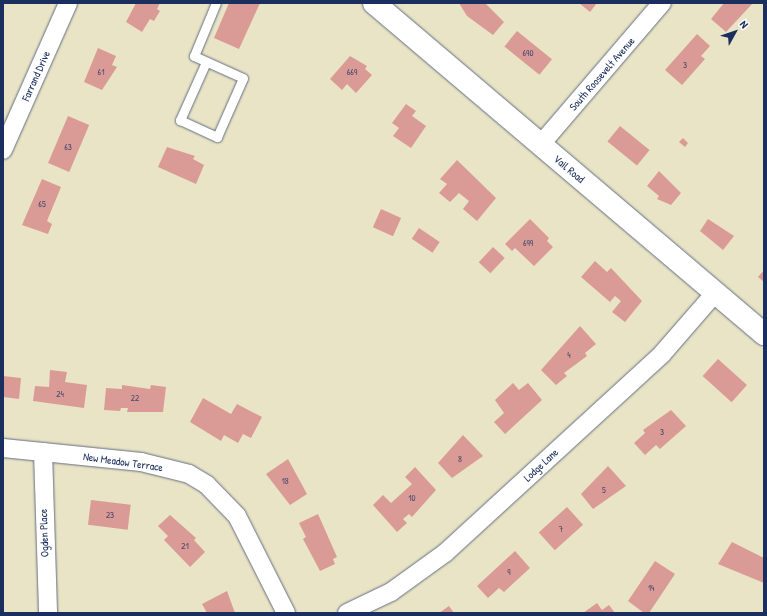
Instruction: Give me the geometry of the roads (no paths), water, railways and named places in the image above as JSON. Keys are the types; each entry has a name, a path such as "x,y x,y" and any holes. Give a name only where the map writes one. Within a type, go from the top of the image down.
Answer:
{"street":[{"name":"Farrand Drive","path":"3,150 68,3"},
{"name":"Vail Road","path":"374,3 764,334"},
{"name":"South Roosevelt Avenue","path":"541,144 662,3"},
{"name":"Lodge Lane","path":"347,613 391,592 445,553 662,354 715,293"},
{"name":"New Meadow Terrace","path":"3,448 141,462 180,470 207,485 223,500 249,534 286,613"},
{"name":"Ogden Place","path":"43,452 48,613"}],"lane":[{"path":"206,62 180,120 217,137 244,78 194,56 216,3"}]}
